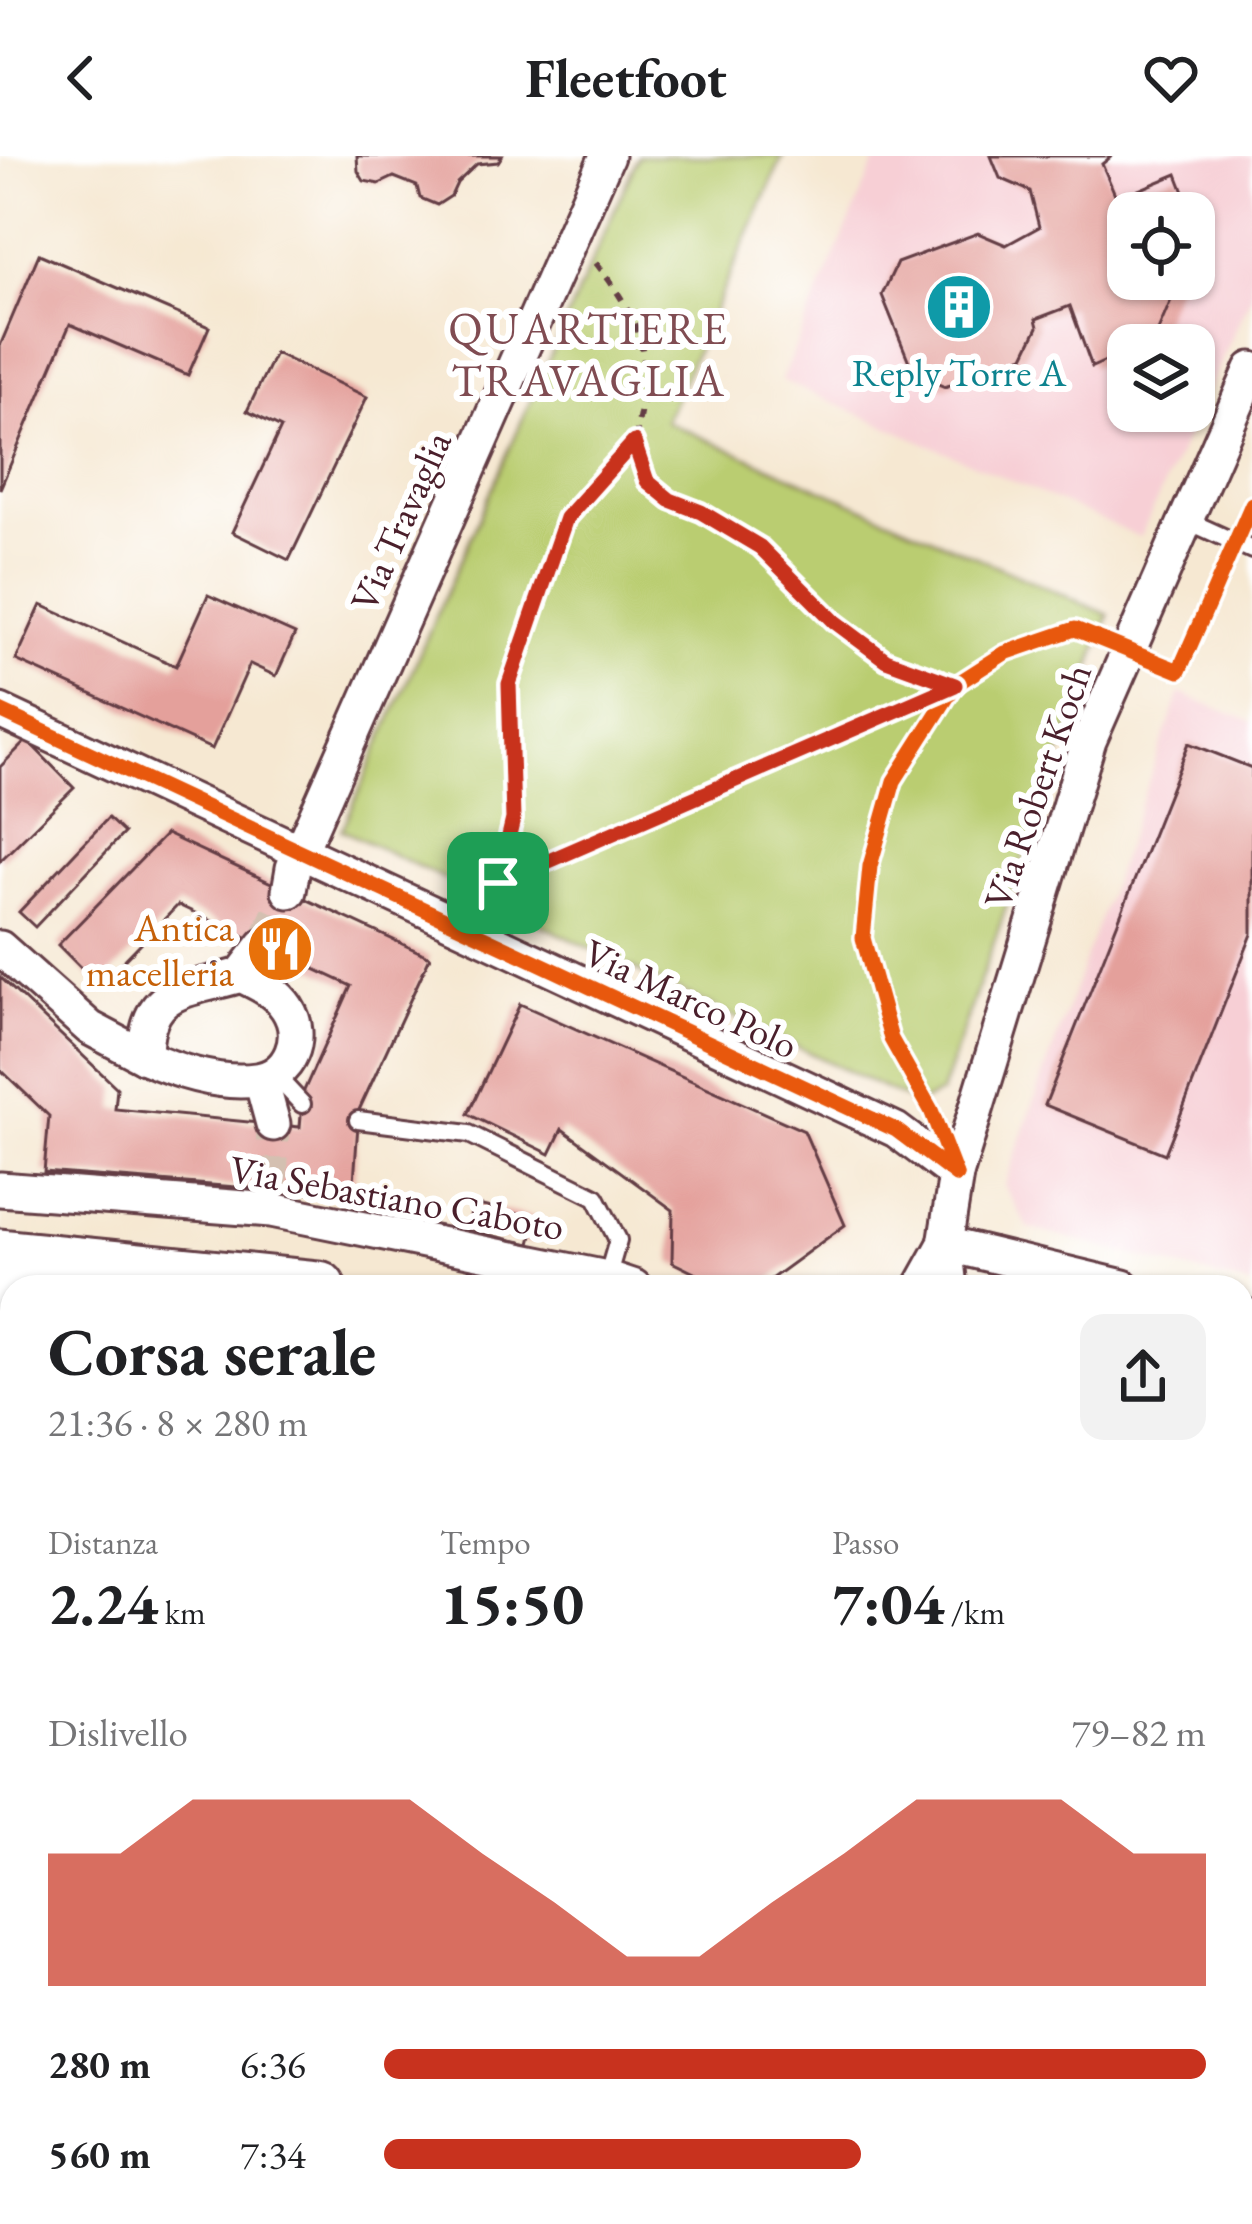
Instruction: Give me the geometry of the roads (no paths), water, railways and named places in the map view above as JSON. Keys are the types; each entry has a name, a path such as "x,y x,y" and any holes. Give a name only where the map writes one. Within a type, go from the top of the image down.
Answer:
{"main road":[{"path":"0,1256 196,1275"}],"street":[{"name":"Via Travaglia","path":"289,891 299,854 607,156"},
{"name":"Via Robert Koch","path":"949,1275 945,1244 956,1175 1088,741 1252,369"},
{"name":"Via Marco Polo","path":"0,711 896,1130 956,1175"},
{"path":"145,1057 145,1029 158,1004 180,992 241,975 264,945"},
{"path":"0,948 90,1028 175,1070 223,1079 267,1077 294,1052 292,1018 270,990 241,975"},
{"path":"267,1077 273,1124"},
{"name":"Via Sebastiano Caboto","path":"0,1190 271,1201 591,1275"},
{"name":"Via Robert Koch","path":"928,1275 945,1244"},
{"path":"945,1244 1073,1275"}],"lane":[{"path":"1186,520 1252,550"},
{"path":"267,1077 302,1104"},
{"path":"358,1120 469,1134 596,1197 618,1240 620,1275"}],"tunnel":[{"path":"264,945 289,891"},
{"path":"271,1191 273,1124"}],"place":[{"name":"Reply Torre A","path":"959,307"},
{"name":"Antica macelleria","path":"280,949"}],"district":[{"name":"QUARTIERE TRAVAGLIA","path":"589,354"}]}
